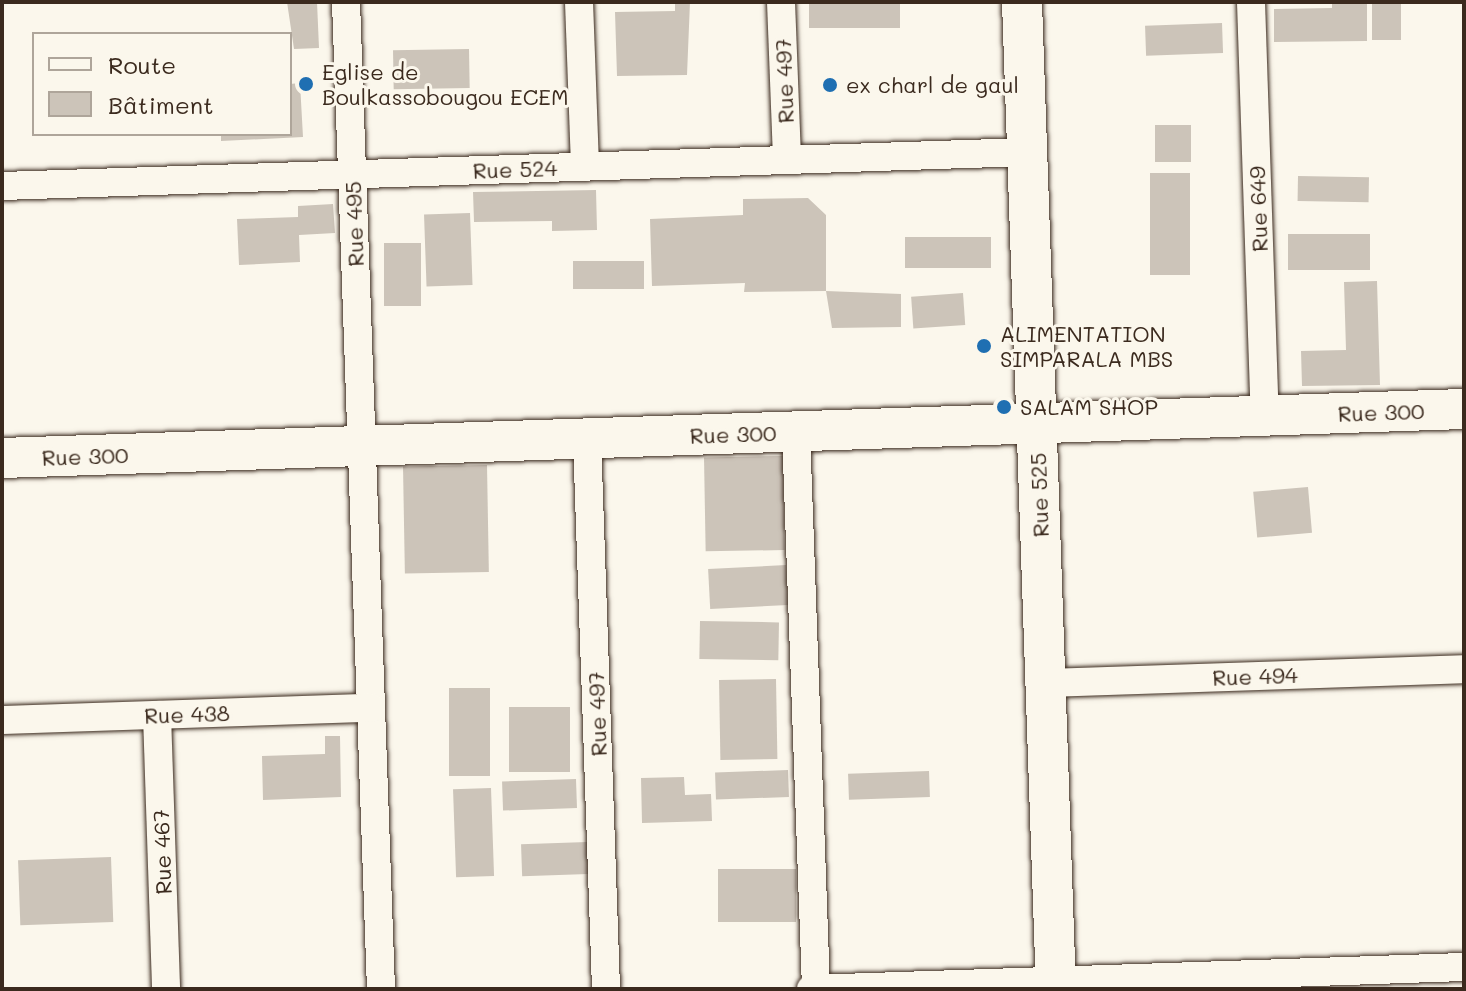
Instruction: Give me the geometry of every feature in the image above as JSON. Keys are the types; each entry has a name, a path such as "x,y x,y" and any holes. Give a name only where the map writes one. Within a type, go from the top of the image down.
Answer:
{"street":[{"name":"Rue 495","path":"346,2 381,989"},
{"path":"579,2 585,166"},
{"name":"Rue 497","path":"781,2 787,159"},
{"name":"Rue 525","path":"1022,2 1056,985"},
{"name":"Rue 649","path":"1251,2 1265,416"},
{"name":"Rue 524","path":"2,186 1028,152"},
{"name":"Rue 300","path":"2,458 1464,409"},
{"path":"796,432 813,989 1237,982 1464,967"},
{"name":"Rue 497","path":"587,439 606,989"},
{"name":"Rue 494","path":"1046,683 1464,669"},
{"name":"Rue 438","path":"2,720 371,708"},
{"name":"Rue 467","path":"157,715 166,989"}],"building":[{"path":"287,2 317,2 319,48 294,49"},
{"path":"675,2 690,2 687,75 617,76 615,12 675,11"},
{"path":"809,2 900,2 900,28 809,28"},
{"path":"1332,2 1367,2 1367,41 1274,42 1274,9 1332,8"},
{"path":"1372,2 1401,2 1401,40 1372,40"},
{"path":"1222,23 1223,53 1146,56 1145,26"},
{"path":"469,49 470,88 394,89 393,50"},
{"path":"300,83 303,137 221,141 221,136 292,136 292,84"},
{"path":"1155,125 1191,125 1191,162 1155,162"},
{"path":"1150,173 1190,173 1190,275 1150,275"},
{"path":"1298,176 1369,177 1369,202 1298,201"},
{"path":"596,190 597,230 552,231 552,221 474,222 473,192"},
{"path":"808,198 826,215 826,291 744,292 745,283 652,286 650,219 743,215 743,199"},
{"path":"333,204 335,233 299,235 300,262 239,265 237,219 298,217 298,206"},
{"path":"470,213 473,285 427,287 424,215"},
{"path":"1288,234 1370,234 1370,270 1288,270"},
{"path":"905,237 991,237 991,268 905,268"},
{"path":"384,243 421,243 421,306 384,306"},
{"path":"573,261 644,261 644,289 573,289"},
{"path":"1377,281 1380,385 1302,386 1301,351 1346,350 1344,282"},
{"path":"826,291 901,294 901,327 832,328"},
{"path":"963,293 965,325 913,329 911,297"},
{"path":"783,456 785,550 706,551 704,457"},
{"path":"487,465 489,572 405,573 403,466"},
{"path":"1308,487 1312,533 1257,538 1253,492"},
{"path":"786,565 788,605 710,609 708,569"},
{"path":"700,621 779,622 778,660 699,659"},
{"path":"776,679 777,759 720,760 719,680"},
{"path":"449,688 490,688 490,776 449,776"},
{"path":"509,707 570,707 570,772 509,772"},
{"path":"325,736 340,736 341,797 263,800 262,756 325,754"},
{"path":"788,770 789,797 716,800 715,773"},
{"path":"929,771 930,797 849,800 848,774"},
{"path":"684,777 685,795 711,794 712,821 642,823 641,778"},
{"path":"576,779 577,808 503,811 502,782"},
{"path":"491,788 494,876 456,877 453,789"},
{"path":"587,842 588,874 522,876 521,844"},
{"path":"111,857 113,922 20,925 18,860"},
{"path":"718,869 796,869 796,922 718,922"}],"place":[{"name":"Eglise de Boulkassobougou ECEM","path":"306,84"},
{"name":"ex charl de gaul","path":"830,85"},
{"name":"ALIMENTATION SIMPARALA MBS","path":"984,346"},
{"name":"SALAM SHOP","path":"1004,407"}]}
